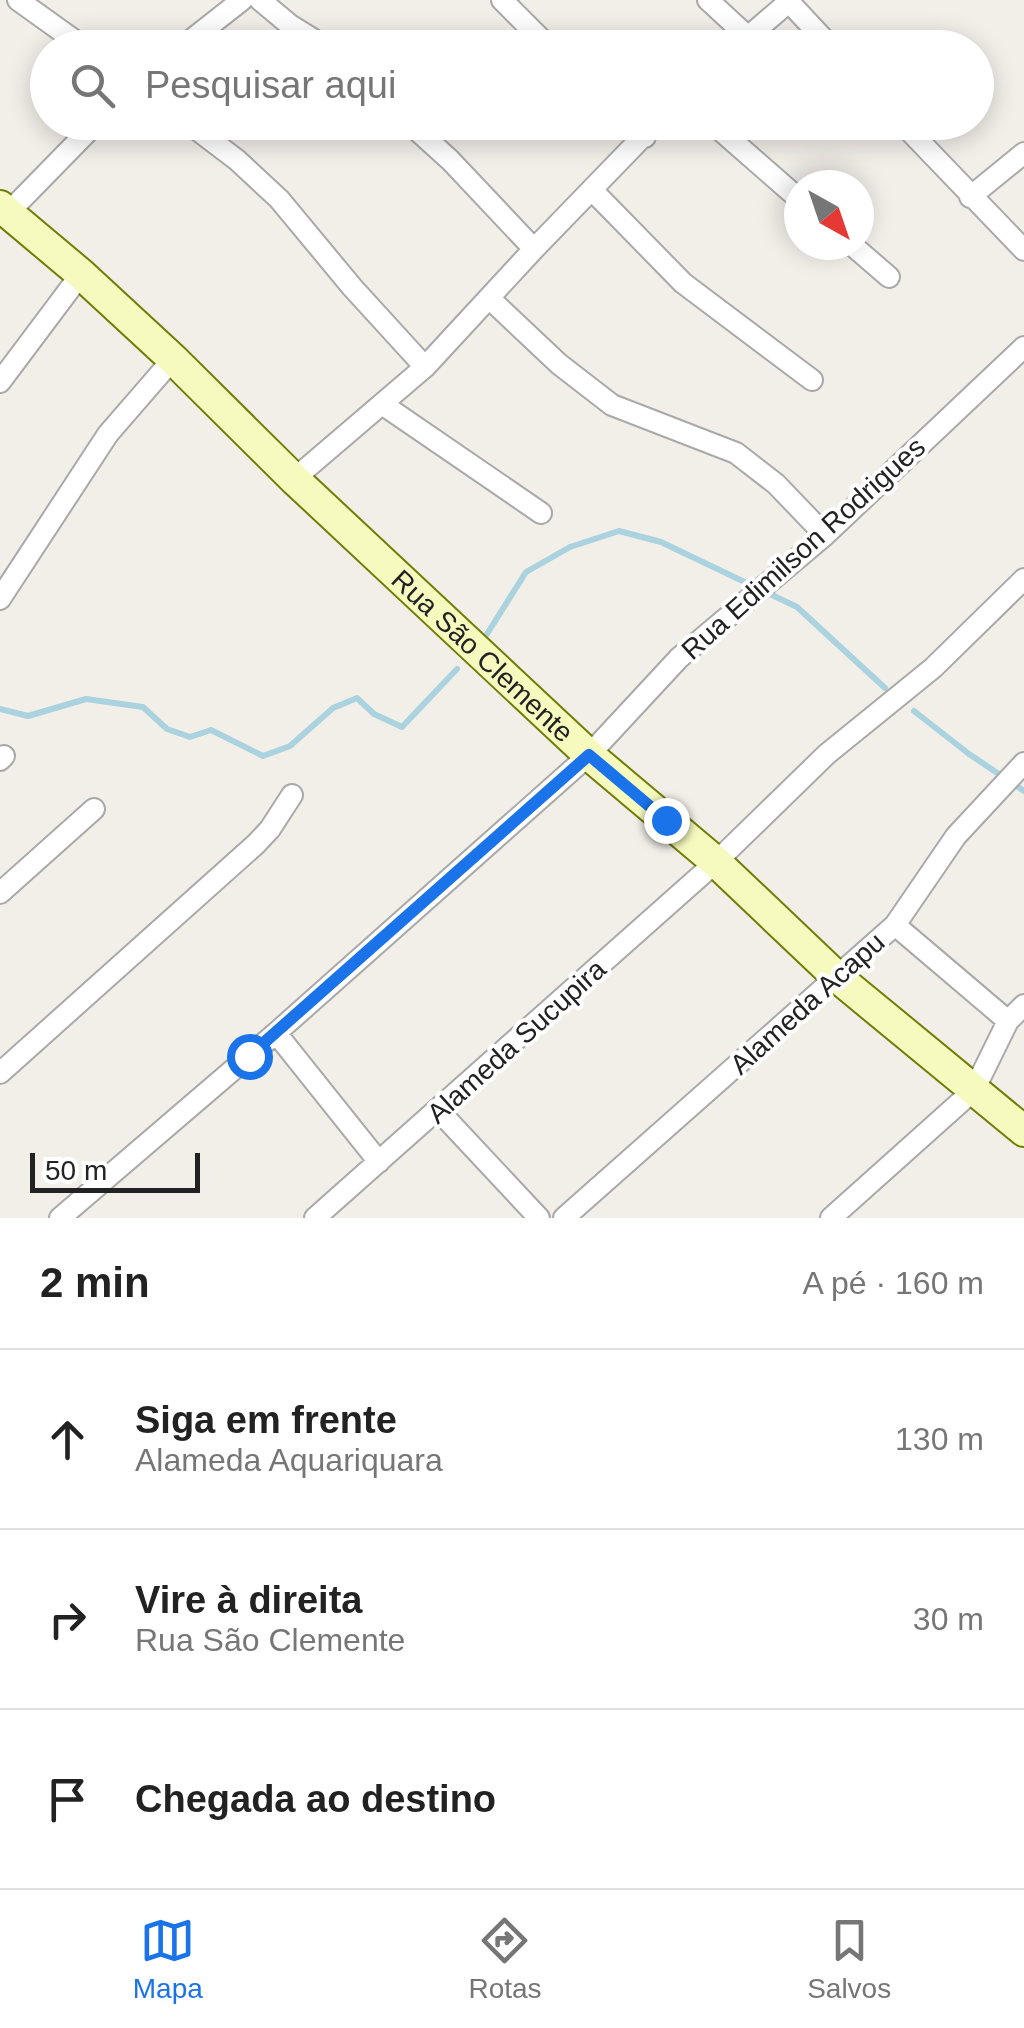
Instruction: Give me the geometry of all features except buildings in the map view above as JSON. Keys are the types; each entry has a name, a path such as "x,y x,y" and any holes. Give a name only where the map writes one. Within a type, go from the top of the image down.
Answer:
{"main road":[{"name":"Rua São Clemente","path":"4,209 81,274 589,755 716,862 837,977 1024,1131"}],"street":[{"path":"18,0 60,30"},
{"path":"204,30 242,0"},
{"path":"260,0 299,30"},
{"path":"502,0 532,30"},
{"path":"708,0 732,30"},
{"path":"755,30 790,1 816,30"},
{"path":"4,209 78,140"},
{"path":"211,140 278,199 424,368"},
{"path":"428,140 534,248"},
{"path":"294,479 424,368 592,190 633,140"},
{"path":"732,140 784,186"},
{"path":"918,140 1024,250"},
{"path":"970,197 1024,153"},
{"path":"592,190 683,283 812,380"},
{"path":"869,260 889,278"},
{"path":"0,382 81,274"},
{"path":"490,299 560,364 612,405 736,453 776,484 825,534"},
{"name":"Rua Edimilson Rodrigues","path":"60,1218 276,1033 589,755 679,658 825,534 1024,347"},
{"path":"0,599 108,434 172,359"},
{"path":"382,404 540,513"},
{"name":"Alameda Sucupira","path":"314,1218 716,862 826,754 934,668 1024,579"},
{"name":"Alameda Acapu","path":"564,1218 894,925 956,836 1024,763"},
{"path":"0,1073 243,856 270,829 292,795"},
{"path":"0,893 94,809"},
{"path":"894,925 1008,1020"},
{"path":"830,1218 974,1090 1008,1020 1024,1006"},
{"path":"276,1033 379,1162"},
{"path":"439,1110 538,1218"}],"waterway":[{"path":"487,634 526,572 570,547 619,531 661,542 797,607 885,688"},
{"path":"0,709 28,716 86,699 143,707 167,729 190,737 211,730 263,756 290,746 333,708 357,698 374,714 402,727 457,669"},
{"path":"914,711 1024,791"}],"route":[{"path":"249,1056 589,755 666,820"}]}
